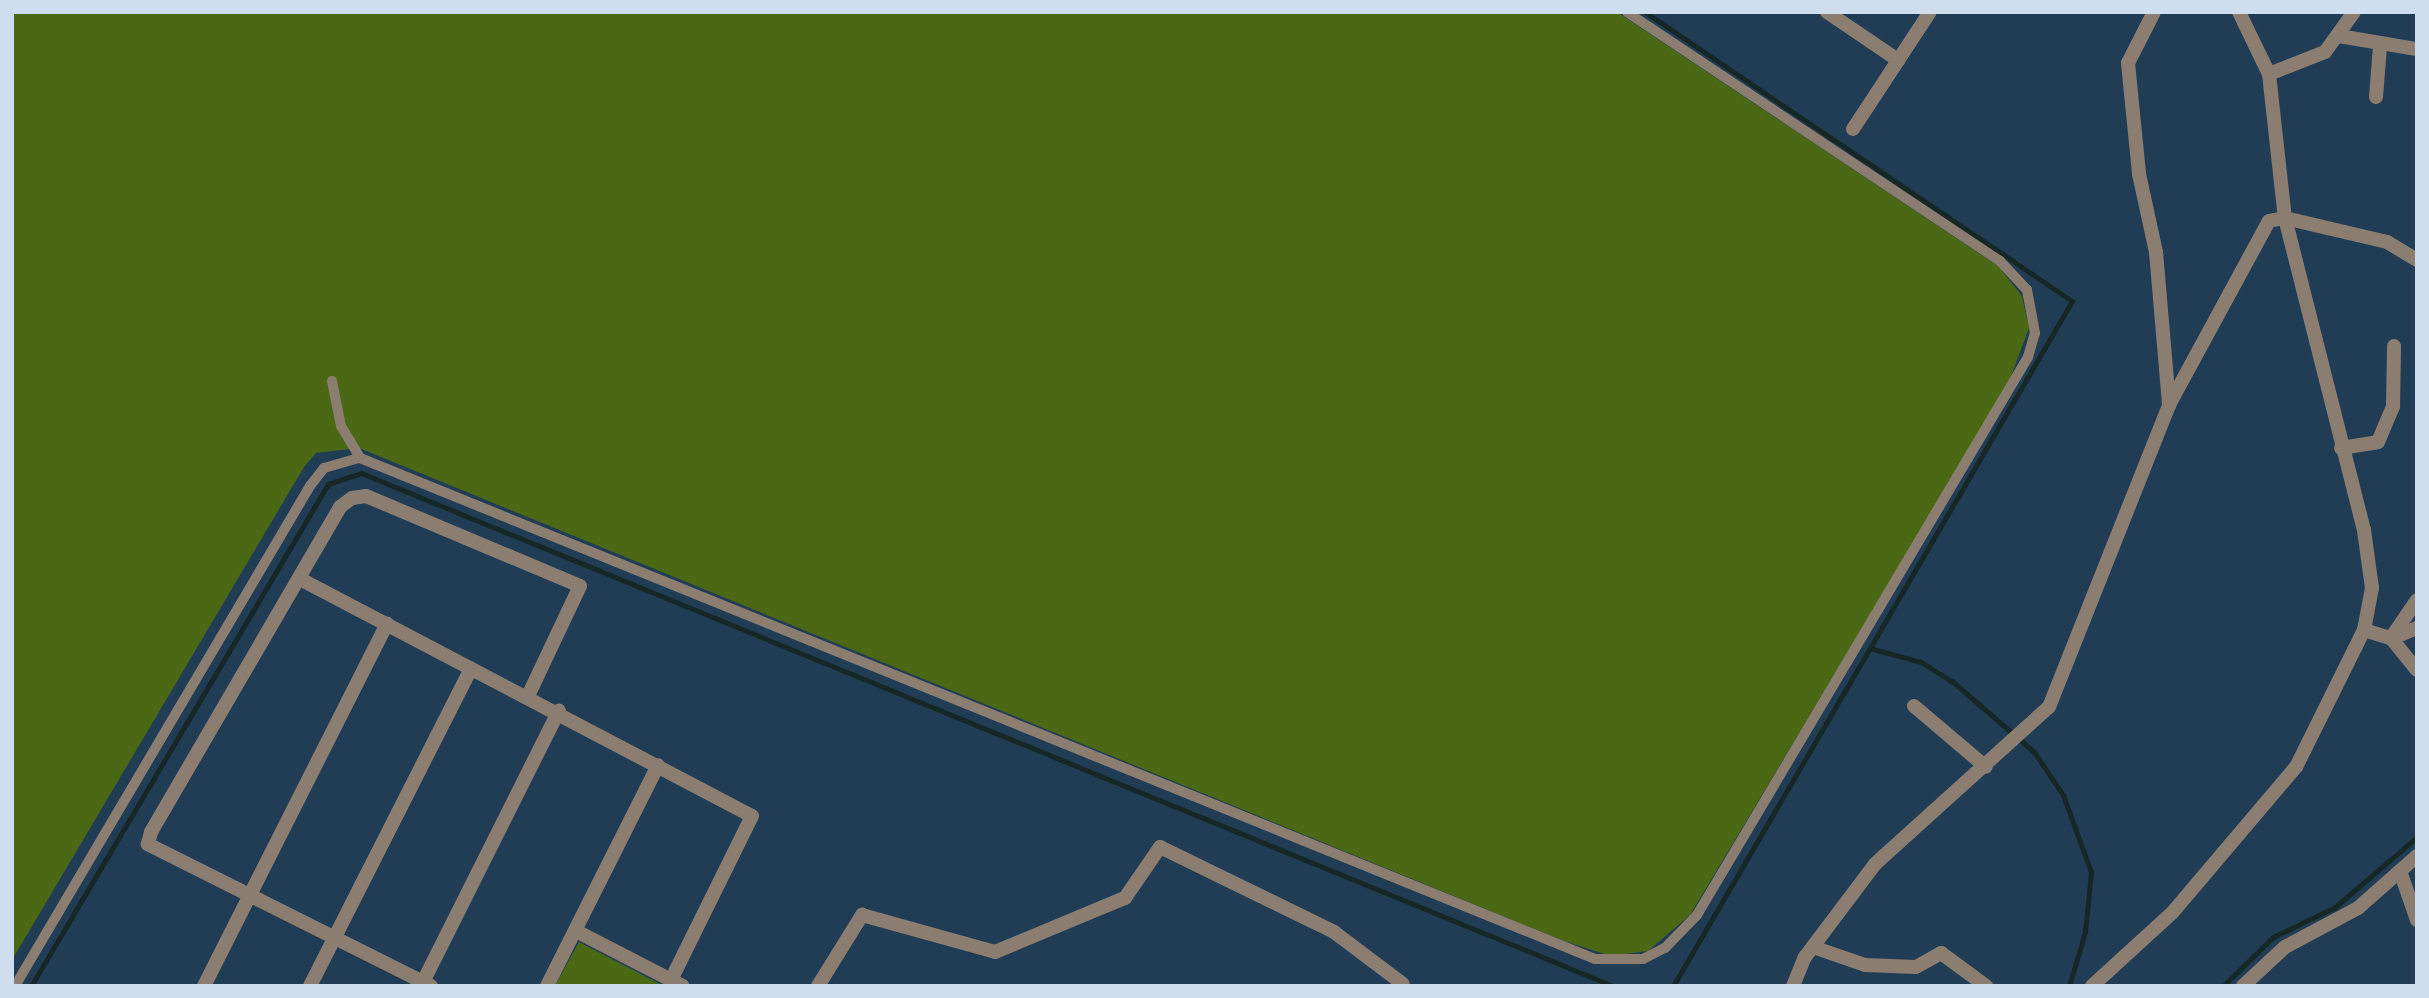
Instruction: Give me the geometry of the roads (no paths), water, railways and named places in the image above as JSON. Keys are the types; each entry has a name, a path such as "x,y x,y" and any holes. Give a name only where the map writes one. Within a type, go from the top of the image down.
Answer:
{"street":[{"path":"1827,12 1898,60"},
{"path":"1853,130 1930,12"},
{"path":"2154,12 2128,63 2138,174 2157,252 2169,405"},
{"path":"2092,986 2172,913 2277,792 2330,705 2364,630 2372,588 2364,530 2341,448 2285,218 2269,74 2239,12"},
{"path":"2269,74 2325,52 2354,12"},
{"path":"2339,36 2380,46 2417,49"},
{"path":"2376,97 2380,46"},
{"path":"1793,986 1813,947 1875,864 1928,810 1986,767 2049,707 2169,405 2269,221 2285,218 2387,242 2417,260"},
{"path":"2341,448 2378,442 2393,406 2394,346"},
{"path":"528,696 580,586 366,496 340,507 148,844 425,984 559,711"},
{"path":"300,579 559,711 752,816 677,983 576,931"},
{"path":"2391,638 2417,600"},
{"path":"204,986 387,624"},
{"path":"2391,638 2417,628"},
{"path":"2364,630 2391,638 2417,670"},
{"path":"310,986 471,668"},
{"path":"1914,706 1986,767"},
{"path":"547,986 658,765"},
{"path":"818,986 862,915 995,952 1125,898 1160,846 1334,932 1403,984 1396,986"},
{"path":"2243,986 2285,947 2347,916 2417,856"},
{"path":"2400,871 2417,920"},
{"path":"1813,947 1865,965 1916,967 1941,953 1986,986"}],"lane":[{"path":"332,381 341,426 360,458 1584,954 1643,959 1684,933 1697,915 2014,382 2035,333 2027,290 2000,261 1628,12"},
{"path":"15,986 310,486 324,468 360,458"}],"waterway":[{"path":"1645,12 2072,301 1673,986"},
{"path":"31,986 328,484 361,473 1613,986"},
{"path":"1873,649 1921,662 1952,681 2034,752 2063,795 2091,872 2085,932 2069,986"},
{"path":"2223,986 2273,937 2335,907 2417,837"}]}
